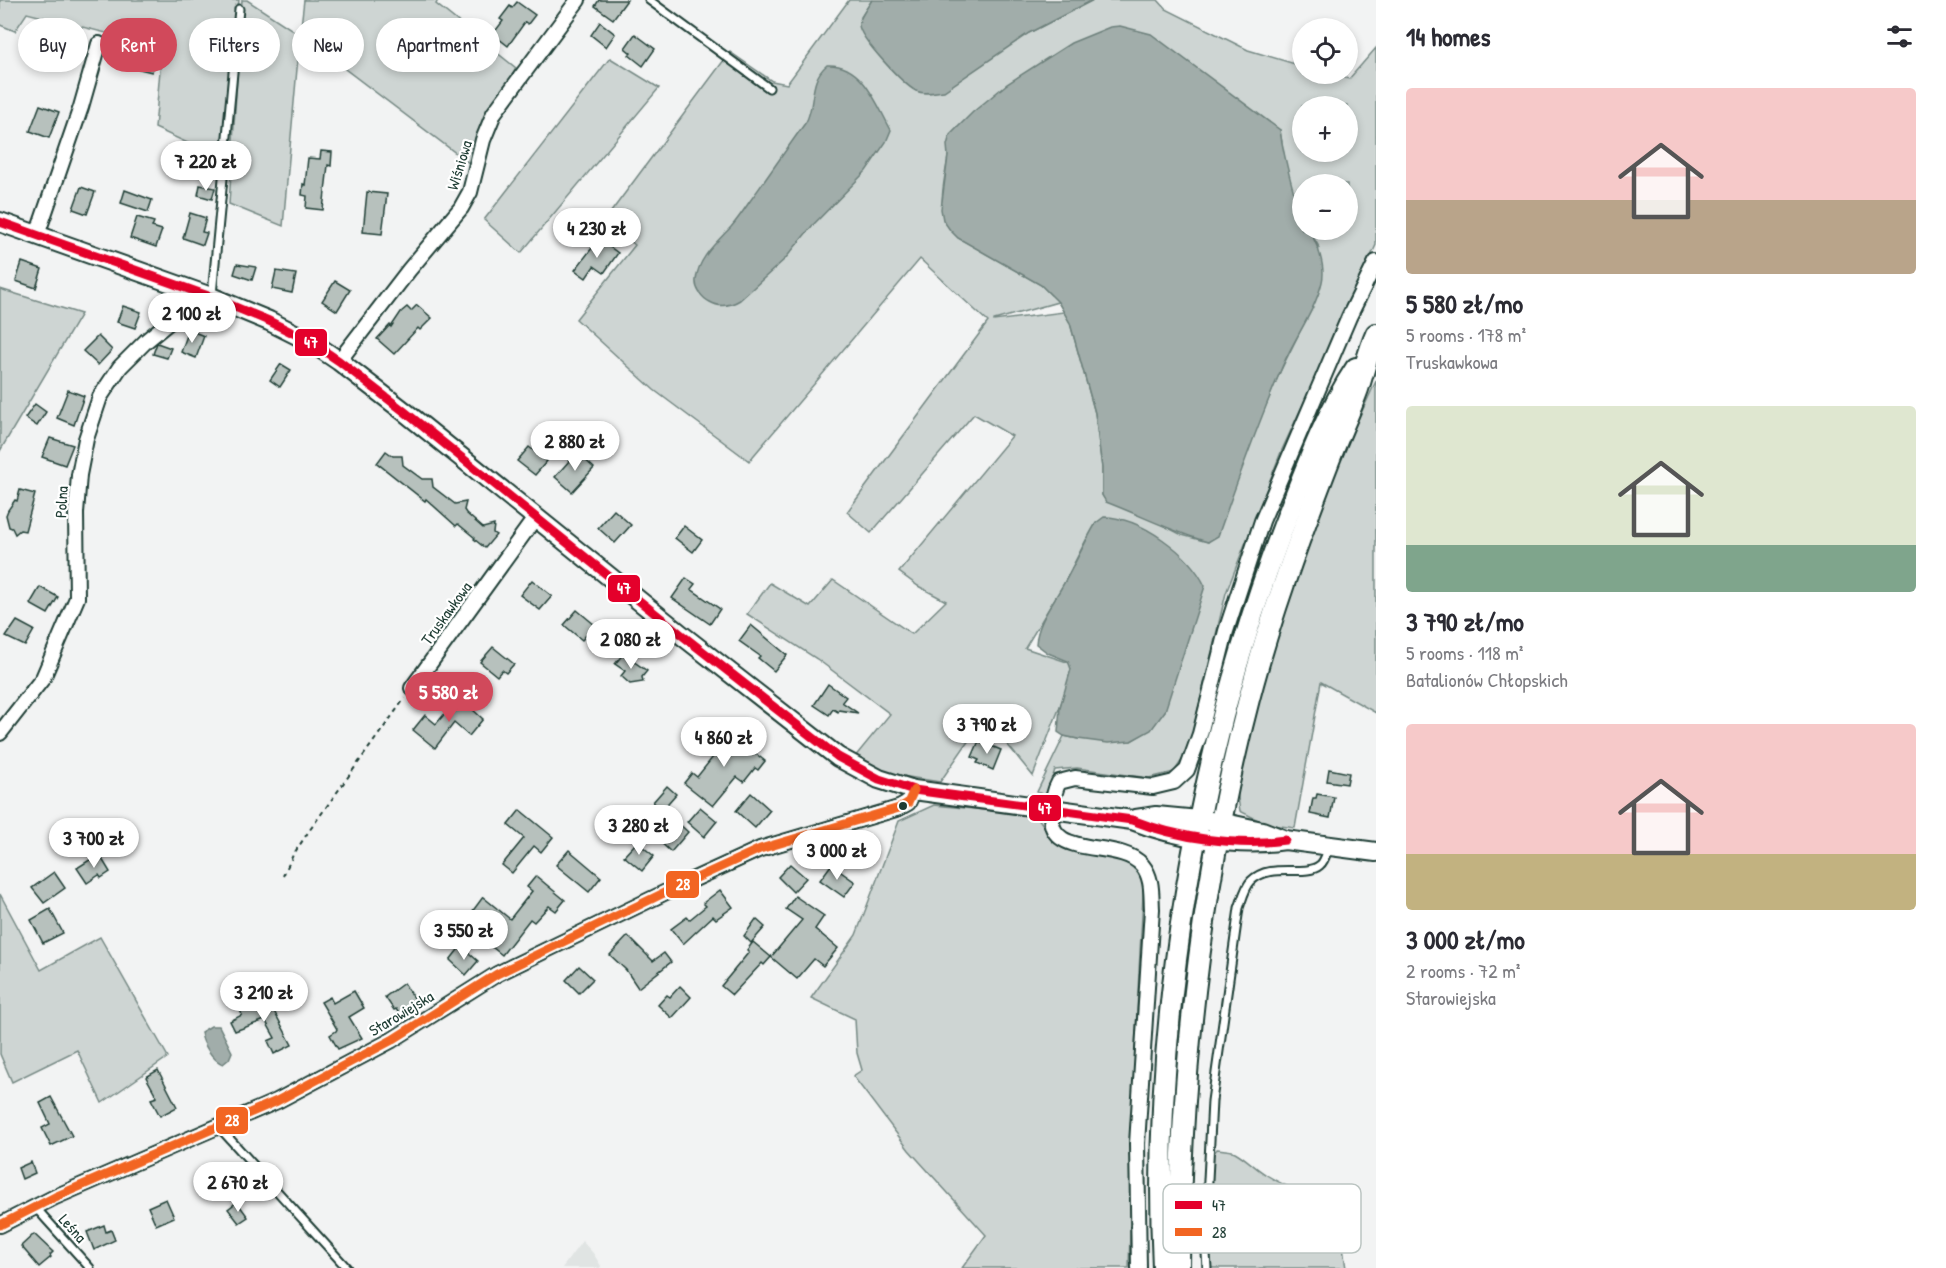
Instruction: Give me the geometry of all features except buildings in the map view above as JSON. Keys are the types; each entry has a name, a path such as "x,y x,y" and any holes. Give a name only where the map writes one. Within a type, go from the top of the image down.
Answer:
{"main road":[{"path":"1163,1268 1161,1180 1166,1064 1179,948 1199,828 1220,730 1238,664 1276,547 1302,479 1345,384 1373,340"},
{"path":"1180,1184 1190,1027 1203,924 1219,831 1250,698 1269,633 1315,498 1358,390 1373,340"},
{"path":"1179,1253 1179,1268"}],"street":[{"name":"Wiśniowa","path":"339,361 409,270 461,208 470,192 483,140 494,113 578,0"},
{"path":"37,235 81,107 99,44"},
{"path":"0,222 211,297 269,321 311,342 339,361 838,757 859,770 914,790 1132,820 1156,816 1262,843 1285,840 1376,852"},
{"path":"1139,1268 1137,1144 1151,880 1143,867 1126,854 1082,846 1056,836 1050,820 1055,790 1059,782 1067,779 1153,787 1174,782 1187,770 1200,734 1226,631 1258,532 1349,317 1376,262"},
{"name":"Polna","path":"0,733 44,678 77,598 76,513 79,475 86,439 100,397 120,367 146,341 186,308 192,290"},
{"name":"Truskawkowa","path":"412,688 535,518"},
{"name":"Starowiejska","path":"0,1225 35,1207 277,1101 392,1040 497,974 637,906 760,849 899,808 908,804 914,790"}],"lane":[{"path":"649,0 769,88"},
{"path":"211,297 238,9"},
{"path":"1208,1184 1212,1101 1239,908 1251,881 1264,873 1277,869 1309,870 1319,867 1329,846"},
{"path":"218,1126 347,1268"},
{"name":"Leśna","path":"35,1207 90,1268"},
{"path":"1206,1253 1207,1268"}],"path":[{"path":"283,876 293,855 309,831 412,688"}],"shaded area":[{"path":"0,0 239,0 237,18 189,18 189,72 230,72 220,158 155,128 160,72 177,72 177,18 100,18 100,31 88,28 88,18 47,18 27,13 24,18 18,18 18,26 15,31 0,25"},
{"path":"242,0 247,0 274,18 241,18"},
{"path":"304,0 438,0 436,4 454,18 376,18 376,72 500,72 500,55 516,68 469,163 349,72 364,72 364,18 302,18"},
{"path":"849,0 872,0 861,17 1011,42 1093,0 1158,0 1166,9 1248,50 1292,63 1292,84 1358,84 1358,69 1376,48 1376,245 1281,452 1226,593 1188,751 1174,772 1149,778 1077,768 1055,770 1046,796 1037,792 1064,736 1078,739 1131,741 1151,729 1165,711 1086,540 1063,585 1025,648 1076,665 1033,776 985,717 940,782 883,773 854,758 890,714 817,659 747,614 770,583 810,607 833,580 912,634 946,601 918,586 899,572 1012,436 974,414 871,533 847,512 988,322 920,259 749,461 654,390 576,319 635,245 605,220 730,52 772,81 787,84","holes":["1280,130 1292,192 1292,174 1358,174 1358,240 1315,240 1319,247 1309,313 1280,372 1208,542 1182,535 1106,501 1102,495 1102,468 1095,413 1070,323 1064,312 1067,295 1051,295 1041,285 958,238 950,229 945,219 942,200 948,156","1058,302 1064,312 994,321"]},
{"path":"872,0 1093,0 1029,33 944,91 926,93 916,91 902,80 866,39 859,24"},
{"path":"280,22 292,30 292,72 297,72 283,226 229,204 237,72 280,72"},
{"path":"1120,26 1151,34 1280,130 1292,185 1292,240 1314,240 1322,262 1322,282 1315,303 1274,386 1218,536 1208,542 1106,502 1102,495 1102,468 1095,413 1070,323 1058,302 1041,285 958,238 943,220 941,209 950,135 973,112 1007,84 1071,43 1110,27"},
{"path":"610,58 659,88 521,253 484,220"},
{"path":"827,65 840,66 850,71 867,87 891,130 886,142 866,171 812,226 785,259 740,300 725,306 714,304 702,296 698,290 696,280 700,265 709,251 739,218 806,122 817,78"},
{"path":"0,289 81,314 0,451"},
{"path":"1376,381 1376,713 1321,682 1295,828 1266,824 1240,811 1237,791 1274,641 1333,474"},
{"path":"1104,517 1133,523 1163,540 1188,562 1205,586 1165,711 1151,730 1131,741 1108,743 1064,736 1058,732 1060,707 1071,669 1068,661 1048,653 1036,644 1039,628 1046,613 1096,523"},
{"path":"934,805 1036,815 1055,842 1125,860 1135,865 1144,876 1135,1049 1129,1268 962,1268 986,1235 909,1150 853,1076 862,1070 857,1053 855,1019 811,998 856,935 899,821"},
{"path":"0,894 41,970 100,937 168,1057 102,1103 77,1050 12,1082 0,1054"},
{"path":"211,1026 219,1026 232,1052 223,1064 211,1055 202,1036 201,1032"},
{"path":"1217,1149 1229,1150 1284,1184 1209,1184 1208,1161"},
{"path":"582,1241 593,1253 600,1268 562,1268"},
{"path":"1209,1253 1344,1253 1346,1268 1208,1268"}],"transit line":[{"name":"47","path":"0,222 211,297 269,321 311,342 405,412 683,636 838,757 879,779 914,790 1132,820 1188,836 1248,842 1285,840"},
{"name":"28","path":"0,1225 55,1197 277,1101 392,1040 497,974 668,891 760,849 899,808 908,803 914,790"}]}
